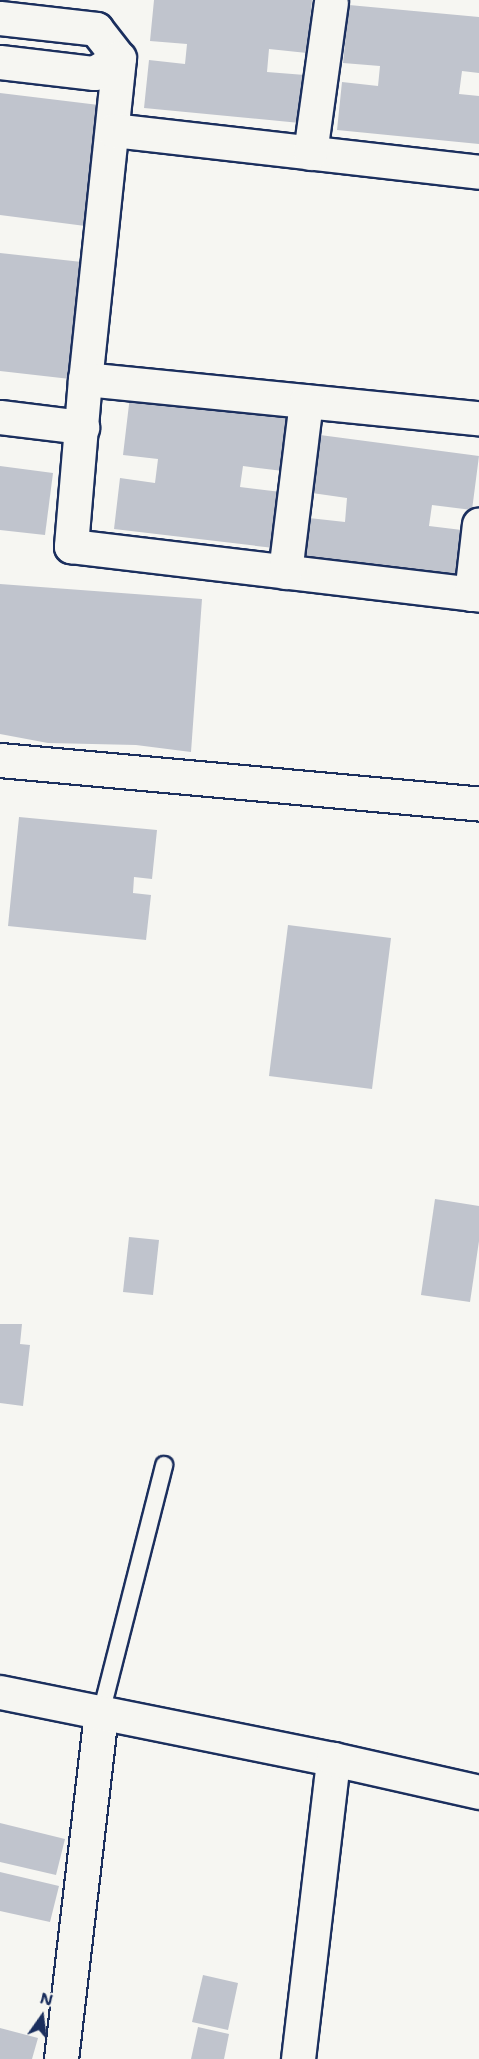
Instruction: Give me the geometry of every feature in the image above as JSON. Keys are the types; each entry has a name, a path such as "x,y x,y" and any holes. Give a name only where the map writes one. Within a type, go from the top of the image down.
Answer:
{"street":[{"path":"310,153 331,2"},
{"path":"0,18 96,29 119,58 70,546 475,595 479,524"},
{"path":"0,62 94,73 119,58"},
{"path":"113,130 479,172"},
{"path":"86,379 479,418"},
{"path":"285,572 306,401"},
{"path":"0,417 82,427"},
{"path":"0,760 479,804"},
{"path":"0,1692 333,1759 479,1792"},
{"path":"61,2059 101,1713"},
{"path":"298,2059 333,1759"}],"lane":[{"path":"101,1713 164,1465"}],"building":[{"path":"154,0 312,0 307,53 269,49 267,72 305,75 300,123 144,108 149,60 185,64 187,44 150,41"},
{"path":"349,5 479,17 479,73 462,71 459,94 479,96 479,144 337,130 342,82 378,86 380,66 343,63"},
{"path":"0,93 107,106 93,227 0,215"},
{"path":"0,253 91,263 79,380 0,371"},
{"path":"130,396 290,417 283,471 243,466 240,487 281,492 274,548 114,529 120,478 155,483 158,459 123,455"},
{"path":"320,435 479,456 472,510 432,505 429,526 470,531 463,587 303,567 309,518 345,522 347,498 312,493"},
{"path":"0,466 53,473 45,535 0,530"},
{"path":"0,584 202,599 191,752 136,745 48,743 0,734"},
{"path":"19,817 157,830 152,879 134,877 133,893 151,895 146,940 8,926"},
{"path":"288,925 391,938 372,1089 269,1076"},
{"path":"435,1199 479,1206 479,1241 470,1302 421,1295"},
{"path":"129,1237 159,1240 153,1295 123,1292"},
{"path":"0,1324 22,1324 20,1344 30,1345 23,1406 0,1403"},
{"path":"0,1823 65,1839 56,1875 0,1862"},
{"path":"0,1872 59,1886 50,1922 0,1911"},
{"path":"203,1975 238,1983 228,2030 192,2022"},
{"path":"198,2027 229,2034 224,2059 191,2059"},
{"path":"0,2028 38,2038 32,2059 0,2059"}]}
